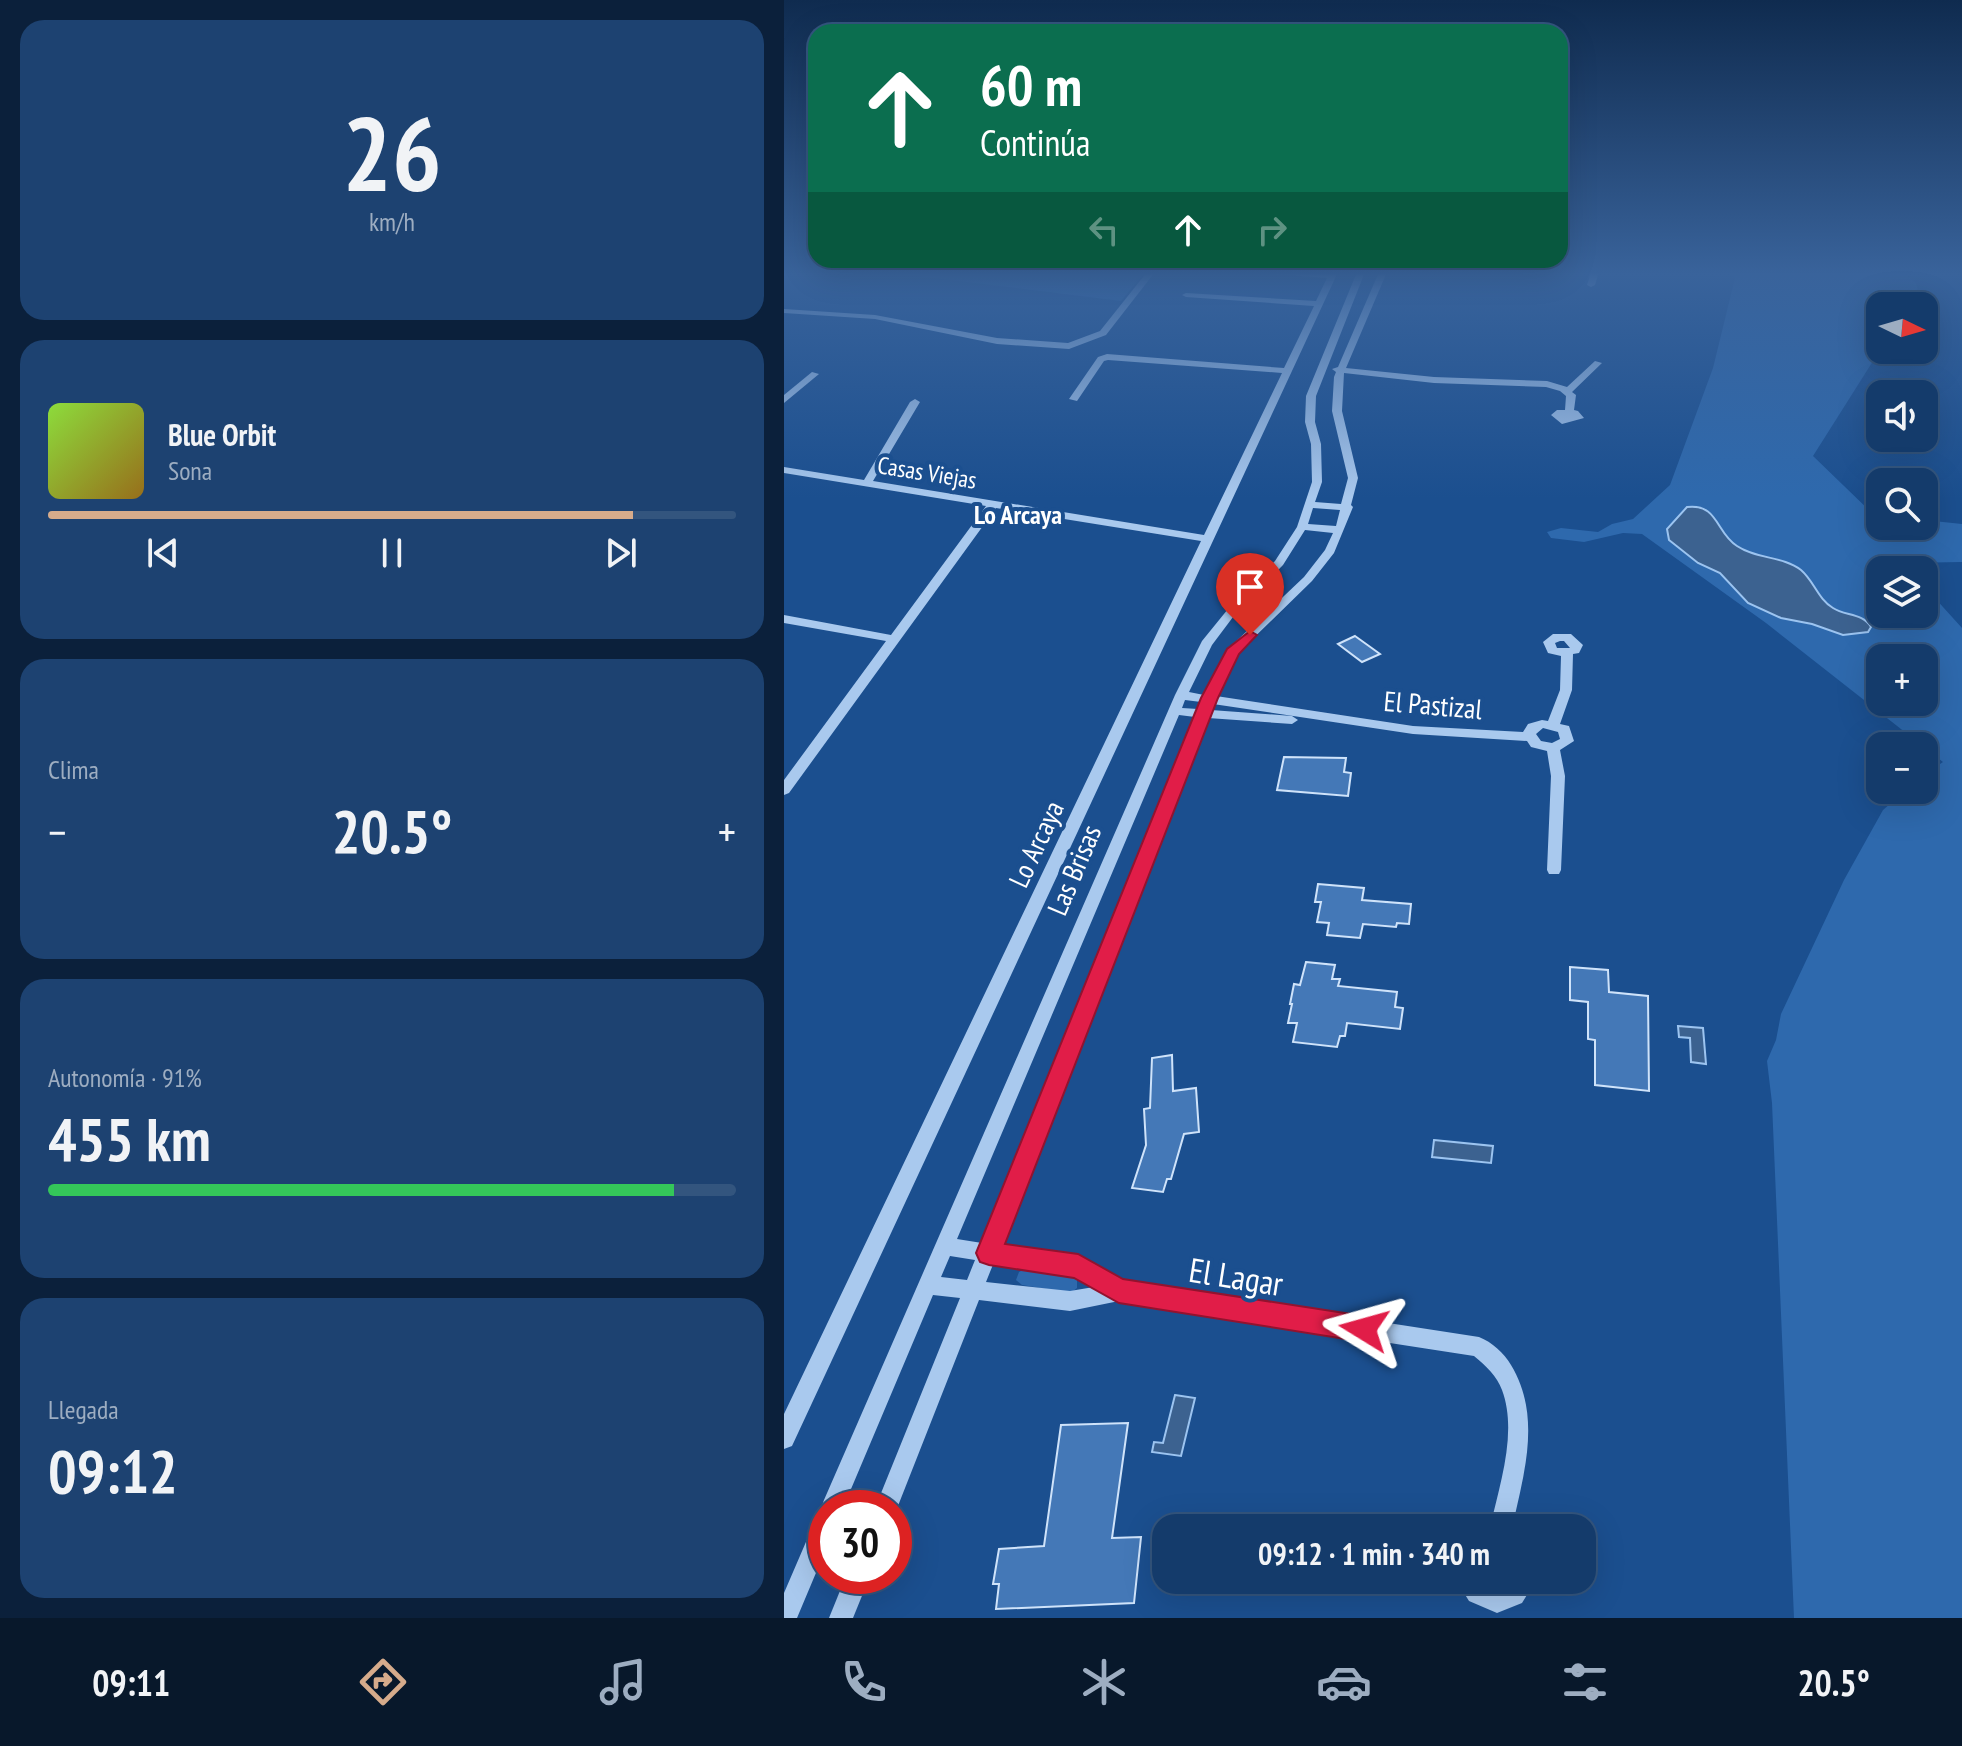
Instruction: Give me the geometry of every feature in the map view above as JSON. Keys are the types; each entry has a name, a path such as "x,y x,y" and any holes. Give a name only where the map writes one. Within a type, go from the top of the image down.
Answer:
{"street":[{"name":"Lo Arcaya","path":"784,1438 1297,348"},
{"name":"Las Brisas","path":"840,1490 1181,695 1206,644 1232,611 1279,563 1302,527 1317,482 1316,444 1310,410 1318,372 1329,348"},
{"path":"893,1490 1209,698 1232,652 1308,579 1330,551 1340,530 1353,478 1337,411 1340,373 1351,348"},
{"path":"1074,399 1101,359 1107,357 1286,371"},
{"path":"1567,392 1598,363"},
{"path":"1318,372 1547,384 1567,392 1572,399 1569,411"},
{"path":"784,400 815,374"},
{"path":"867,483 915,402"},
{"name":"Casas Viejas","path":"784,470 1207,539"},
{"path":"784,790 993,504"},
{"path":"1311,505 1348,507"},
{"path":"1302,527 1340,530"},
{"path":"784,619 894,639"},
{"path":"1554,724 1566,690 1567,653"},
{"path":"1181,695 1333,720"},
{"path":"1175,711 1333,720"},
{"name":"El Pastizal","path":"1333,720 1475,736 1529,737"},
{"path":"1554,724 1564,729 1568,737 1564,744 1553,748 1536,744 1529,737 1530,730 1537,725 1554,724"},
{"path":"1553,748 1558,776 1554,870"},
{"path":"945,1246 1078,1266 1119,1291"},
{"path":"928,1285 1070,1301 1119,1291"},
{"name":"El Lagar","path":"1119,1291 1472,1344 1485,1351 1506,1373 1519,1418 1520,1436 1504,1514"},
{"path":"785,1618 808,1564"},
{"path":"841,1618 851,1594"},
{"path":"1480,1594 1497,1601 1515,1594"}],"shaded area":[{"path":"1718,348 1866,348 1866,364 1871,364 1813,456 1866,507 1866,540 1938,540 1938,521 1962,524 1962,562 1938,562 1938,556 1866,556 1866,628 1938,628 1938,601 1962,628 1962,1618 1794,1618 1772,1103 1767,1061 1776,1040 1781,1014 1844,880 1883,810 1890,804 1938,804 1938,765 1943,762 1938,758 1938,732 1905,732 1884,716 1938,716 1938,644 1866,644 1866,702 1766,623 1642,534 1623,533 1584,542 1551,538 1547,532 1561,528 1598,532 1612,524 1633,519 1670,485"},
{"path":"1687,507 1705,510 1737,546 1794,565 1828,604 1838,611 1863,619 1866,628 1870,628 1868,632 1843,635 1812,624 1781,618 1748,603 1720,573 1698,563 1669,540 1667,529"},
{"path":"1678,1026 1703,1028 1706,1064 1691,1062 1690,1038 1679,1037"},
{"path":"1434,1140 1493,1146 1491,1163 1432,1157"},
{"path":"1025,1269 1077,1275 1077,1288 1071,1293 1022,1285 1016,1280 1019,1272"},
{"path":"1175,1395 1195,1398 1181,1456 1152,1452 1154,1442 1163,1443"}],"building":[{"path":"1355,636 1380,654 1362,662 1338,644"},
{"path":"1284,757 1346,758 1344,772 1351,773 1348,796 1277,790"},
{"path":"1318,884 1364,888 1362,900 1411,904 1409,924 1397,923 1396,927 1363,924 1360,938 1327,935 1329,923 1317,922 1321,902 1315,902"},
{"path":"1306,962 1335,965 1332,979 1340,979 1338,986 1397,992 1395,1007 1403,1008 1400,1029 1347,1023 1345,1036 1340,1036 1337,1047 1293,1042 1297,1023 1288,1023 1290,1004 1294,984 1300,985"},
{"path":"1570,967 1608,970 1609,992 1648,996 1649,1091 1595,1085 1595,1040 1588,1039 1588,1002 1570,1000"},
{"path":"1172,1055 1173,1091 1196,1088 1199,1132 1184,1134 1171,1179 1167,1179 1163,1192 1132,1188 1146,1145 1144,1109 1150,1108 1152,1058"},
{"path":"1128,1423 1112,1538 1141,1537 1134,1603 996,1609 999,1584 993,1584 999,1549 1044,1546 1061,1425"}],"district":[{"name":"Lo Arcaya","path":"1018,515"}],"route":[{"path":"1250,635 1232,652 1209,698 989,1253 1078,1266 1119,1291 1364,1329"}]}
